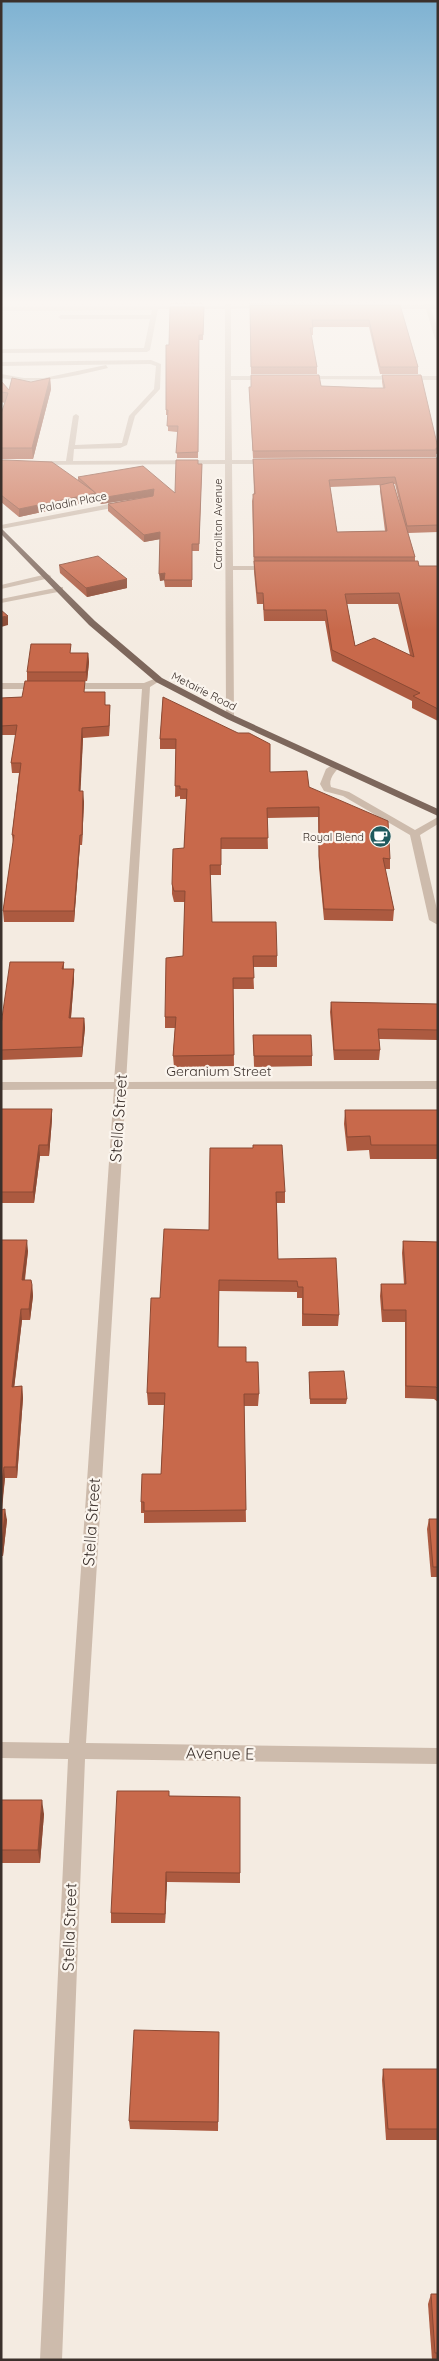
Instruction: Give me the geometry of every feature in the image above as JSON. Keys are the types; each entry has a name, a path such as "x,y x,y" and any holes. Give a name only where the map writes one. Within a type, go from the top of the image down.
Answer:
{"main road":[{"name":"Metairie Road","path":"1,528 92,623 159,680 230,717 438,812"}],"street":[{"path":"72,447 120,446 125,444 132,416 137,410"},
{"name":"Carrollton Avenue","path":"228,410 230,717"},
{"path":"69,462 76,416"},
{"path":"1,463 278,462"},
{"name":"Paladin Place","path":"1,528 132,502"},
{"path":"229,568 279,568"},
{"path":"1,587 47,576"},
{"path":"1,601 60,589"},
{"path":"59,686 146,686 159,680"},
{"path":"1,686 50,686"},
{"name":"Stella Street","path":"51,2360 77,1750 146,686"},
{"path":"335,766 329,771 325,784 327,789 346,794 415,834 430,906 434,920 438,922"},
{"path":"415,834 438,820"},
{"name":"Geranium Street","path":"1,1086 438,1085"},
{"name":"Avenue E","path":"1,1750 438,1756"}],"building":[{"path":"2,410 42,410 32,448 1,448"},
{"path":"168,410 198,410 198,452 176,453 178,426 167,426"},
{"path":"250,410 429,410 438,448 436,450 253,451"},
{"path":"438,458 438,525 407,526 395,477 329,480 337,532 387,531 380,485 393,482 415,557 254,557 253,494 255,494 253,459"},
{"path":"1,460 52,462 96,493 19,509 1,495"},
{"path":"176,460 198,460 198,464 202,464 199,544 192,544 192,580 164,580 165,573 159,574 160,532 144,535 108,504 153,496 154,489 101,498 78,477 143,466 175,493"},
{"path":"98,556 127,579 86,588 59,565"},
{"path":"254,561 418,561 419,566 438,566 438,709 413,696 420,693 332,650 326,610 264,610 263,593 257,593","holes":["399,593 414,657 374,638 355,646 345,594"]},
{"path":"1,610 8,616 1,617"},
{"path":"31,644 71,644 70,653 88,653 86,672 27,672"},
{"path":"25,681 85,681 84,692 105,692 105,705 110,705 109,726 82,728 79,791 83,791 82,835 80,835 74,911 3,911 14,835 12,835 21,763 11,763 17,725 1,726 1,698 22,697"},
{"path":"163,697 238,733 249,733 270,744 270,772 307,771 309,787 388,821 390,859 383,858 394,910 324,909 319,856 319,807 267,808 268,838 221,838 221,865 210,865 212,922 276,922 277,956 253,956 254,978 233,978 234,1055 173,1056 176,1017 165,1017 166,958 183,956 185,891 174,891 172,884 173,849 184,848 187,789 180,789 180,786 175,786 176,739 160,739"},
{"path":"10,962 64,962 62,969 74,969 69,1018 84,1018 82,1047 1,1050 1,1025"},
{"path":"331,1002 438,1004 438,1030 378,1029 380,1050 334,1050"},
{"path":"253,1035 311,1035 312,1056 254,1056"},
{"path":"1,1109 52,1109 48,1145 39,1145 33,1192 1,1192"},
{"path":"345,1110 438,1110 438,1145 371,1145 370,1136 347,1137"},
{"path":"253,1145 282,1145 285,1192 276,1192 278,1259 336,1258 339,1315 303,1314 303,1287 298,1287 297,1281 219,1280 218,1347 246,1347 246,1362 258,1362 259,1394 244,1394 246,1510 144,1511 144,1502 141,1502 142,1474 161,1474 165,1393 147,1393 151,1298 160,1298 164,1229 209,1230 210,1148 253,1148"},
{"path":"1,1240 27,1240 22,1280 31,1280 32,1285 29,1309 21,1309 12,1387 22,1386 16,1467 4,1467 1,1488"},
{"path":"403,1241 438,1242 438,1389 436,1387 406,1386 406,1310 383,1310 381,1284 406,1284"},
{"path":"344,1371 347,1399 310,1399 309,1372"},
{"path":"5,1509 2,1545 1,1545 1,1510"},
{"path":"429,1519 438,1519 438,1567 433,1567"},
{"path":"117,1791 169,1791 169,1796 240,1797 240,1873 166,1872 165,1914 111,1913"},
{"path":"1,1800 42,1800 38,1850 1,1850"},
{"path":"134,2030 219,2032 218,2122 129,2121"},
{"path":"383,2069 438,2069 438,2129 388,2129"},
{"path":"431,2294 438,2294 438,2353 435,2353"}],"place":[{"name":"Royal Blend","path":"380,837"}]}
